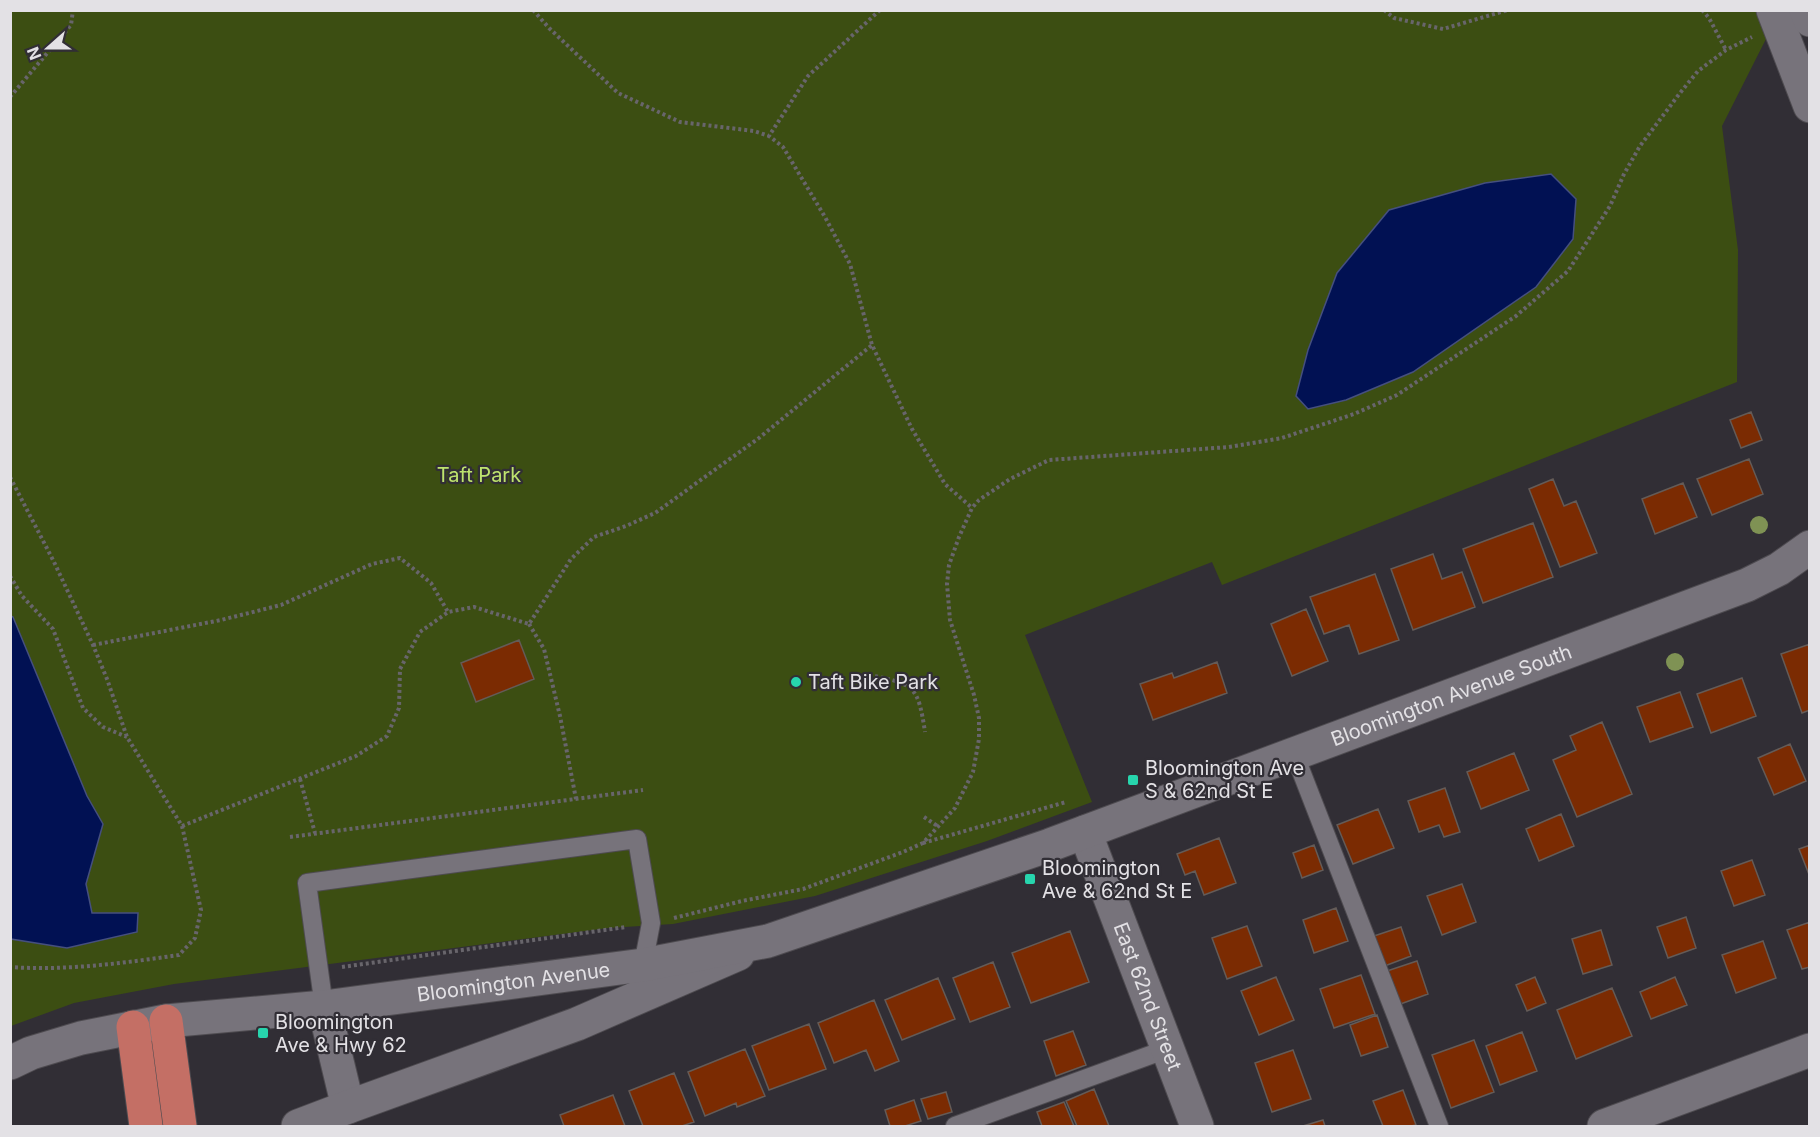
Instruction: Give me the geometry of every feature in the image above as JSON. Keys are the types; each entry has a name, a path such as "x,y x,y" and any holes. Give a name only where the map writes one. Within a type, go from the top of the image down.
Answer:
{"highway":[{"path":"166,1020 180,1126"},
{"path":"133,1027 146,1126"}],"street":[{"path":"1773,10 1809,106"},
{"path":"1806,10 1809,20"},
{"name":"Bloomington Avenue South","path":"1084,832 1747,585 1779,569 1809,547"},
{"name":"Bloomington Avenue","path":"298,1126 577,1024 768,940 1084,832"},
{"name":"East 62nd Street","path":"1084,832 1197,1126"},
{"name":"Bloomington Avenue","path":"10,1063 31,1053 81,1038 166,1020 324,1007 643,965 768,940"},
{"path":"324,1007 348,1107"},
{"path":"1604,1126 1809,1050"}],"lane":[{"path":"1294,753 1439,1126"},
{"path":"324,1007 308,883 638,839 651,923 643,965"},
{"path":"955,1126 1167,1049"}],"path":[{"path":"10,97 71,25 73,10"},
{"path":"533,10 618,93 680,122 753,131 769,136 783,147 850,264 872,345 912,429 945,484 972,508"},
{"path":"769,136 808,76 880,10"},
{"path":"1384,10 1394,18 1443,28 1508,10"},
{"path":"1702,10 1709,18 1726,50"},
{"path":"922,843 955,808 965,790 973,772 979,739 979,718 974,695 956,641 947,604 949,565 972,508 979,500 1011,478 1049,460 1229,447 1282,438 1354,414 1397,395 1516,316 1568,271 1610,206 1640,146 1698,71 1726,50 1749,38"},
{"path":"529,624 570,560 594,537 655,513 759,438 872,345"},
{"path":"10,477 93,645 127,737 182,826 201,910 195,938 179,956 126,963 10,967"},
{"path":"93,645 221,620 281,605 372,564 400,558 431,583 448,612"},
{"path":"10,576 13,584 32,608 53,629 83,708 103,727 127,737"},
{"path":"182,826 356,756 387,736 399,708 400,669 420,633 448,612 474,607 529,624 544,649 576,799"},
{"path":"870,675 899,682 918,695 925,732"},
{"path":"300,779 315,834"},
{"path":"290,837 643,790"},
{"path":"318,971 651,923 803,889 922,843 1071,801"},
{"path":"924,817 939,827"}],"green space":[{"name":"Taft Park","path":"11,11 1757,11 1767,37 1722,126 1738,250 1737,382 1222,585 1212,562 1025,635 1092,802 987,841 815,896 673,924 608,928 174,984 74,1003 11,1026"}],"shaded area":[{"path":"1551,174 1576,199 1573,239 1536,287 1413,372 1346,400 1308,409 1296,396 1308,350 1337,273 1389,210 1485,183"},
{"path":"11,616 87,796 103,824 86,884 92,913 138,913 137,932 67,948 11,939"}],"building":[{"path":"1751,412 1762,440 1741,448 1730,420"},
{"path":"1749,459 1763,494 1712,515 1697,479"},
{"path":"1553,479 1564,506 1576,501 1597,553 1560,567 1529,489"},
{"path":"1683,483 1697,517 1655,534 1642,499"},
{"path":"1533,523 1553,577 1483,603 1463,549"},
{"path":"1433,554 1442,579 1462,572 1475,607 1413,630 1391,569"},
{"path":"1375,574 1399,640 1359,654 1349,625 1324,634 1310,597"},
{"path":"1306,609 1328,661 1292,676 1271,624"},
{"path":"519,640 534,679 476,702 461,663"},
{"path":"1810,644 1810,710 1802,713 1781,654"},
{"path":"1217,662 1227,693 1153,720 1140,684 1172,673 1174,678"},
{"path":"1742,678 1756,716 1711,733 1697,694"},
{"path":"1680,692 1693,727 1650,742 1637,707"},
{"path":"1602,722 1632,794 1577,817 1553,760 1576,750 1570,736"},
{"path":"1790,744 1806,781 1774,795 1758,758"},
{"path":"1514,753 1529,790 1481,809 1467,772"},
{"path":"1445,788 1460,832 1444,837 1439,825 1419,832 1408,801"},
{"path":"1378,809 1394,848 1353,864 1337,825"},
{"path":"1561,814 1574,846 1539,861 1526,829"},
{"path":"1219,838 1236,883 1204,895 1195,871 1185,875 1177,854"},
{"path":"1314,845 1323,870 1302,878 1293,853"},
{"path":"1810,845 1810,877 1799,849"},
{"path":"1752,860 1765,895 1734,906 1721,871"},
{"path":"1462,884 1476,922 1442,935 1427,896"},
{"path":"1336,908 1348,941 1314,953 1303,920"},
{"path":"1686,917 1696,948 1668,958 1657,927"},
{"path":"1810,922 1810,967 1802,969 1787,930"},
{"path":"1247,926 1262,966 1227,979 1212,938"},
{"path":"1401,927 1411,956 1382,967 1371,937"},
{"path":"1601,930 1612,965 1583,974 1572,939"},
{"path":"1070,931 1089,982 1031,1003 1012,953"},
{"path":"1763,941 1776,978 1736,993 1722,955"},
{"path":"1417,961 1428,994 1395,1006 1384,972"},
{"path":"993,962 1010,1007 970,1022 953,978"},
{"path":"1361,975 1375,1014 1334,1028 1320,989"},
{"path":"1276,977 1294,1020 1259,1035 1241,991"},
{"path":"1535,977 1546,1003 1527,1011 1516,985"},
{"path":"1675,977 1687,1005 1651,1019 1640,992"},
{"path":"938,978 955,1019 902,1040 885,1000"},
{"path":"1612,988 1632,1036 1576,1059 1557,1010"},
{"path":"874,1000 899,1061 875,1071 866,1050 834,1063 818,1023"},
{"path":"1377,1015 1388,1047 1361,1056 1350,1025"},
{"path":"809,1024 826,1069 769,1090 752,1046"},
{"path":"1073,1031 1086,1065 1056,1076 1044,1041"},
{"path":"1522,1032 1537,1071 1500,1085 1486,1046"},
{"path":"1474,1040 1494,1092 1451,1108 1432,1055"},
{"path":"745,1049 765,1096 737,1107 736,1103 705,1116 688,1072"},
{"path":"1293,1050 1311,1099 1272,1112 1255,1063"},
{"path":"674,1073 694,1122 682,1126 643,1126 629,1091"},
{"path":"1094,1089 1109,1126 1077,1126 1066,1101"},
{"path":"1403,1090 1416,1125 1383,1126 1373,1101"},
{"path":"946,1092 952,1112 928,1119 921,1099"},
{"path":"613,1095 625,1126 564,1126 560,1115"},
{"path":"914,1100 921,1121 905,1126 890,1126 885,1110"},
{"path":"1064,1102 1074,1126 1042,1126 1037,1112"},
{"path":"1323,1120 1325,1126 1303,1126"}],"place":[{"name":"Taft Bike Park","path":"796,682"},
{"name":"Bloomington Ave S & 62nd St E","path":"1133,780"},
{"name":"Bloomington Ave & 62nd St E","path":"1030,879"},
{"name":"Bloomington Ave & Hwy 62","path":"263,1033"}]}
